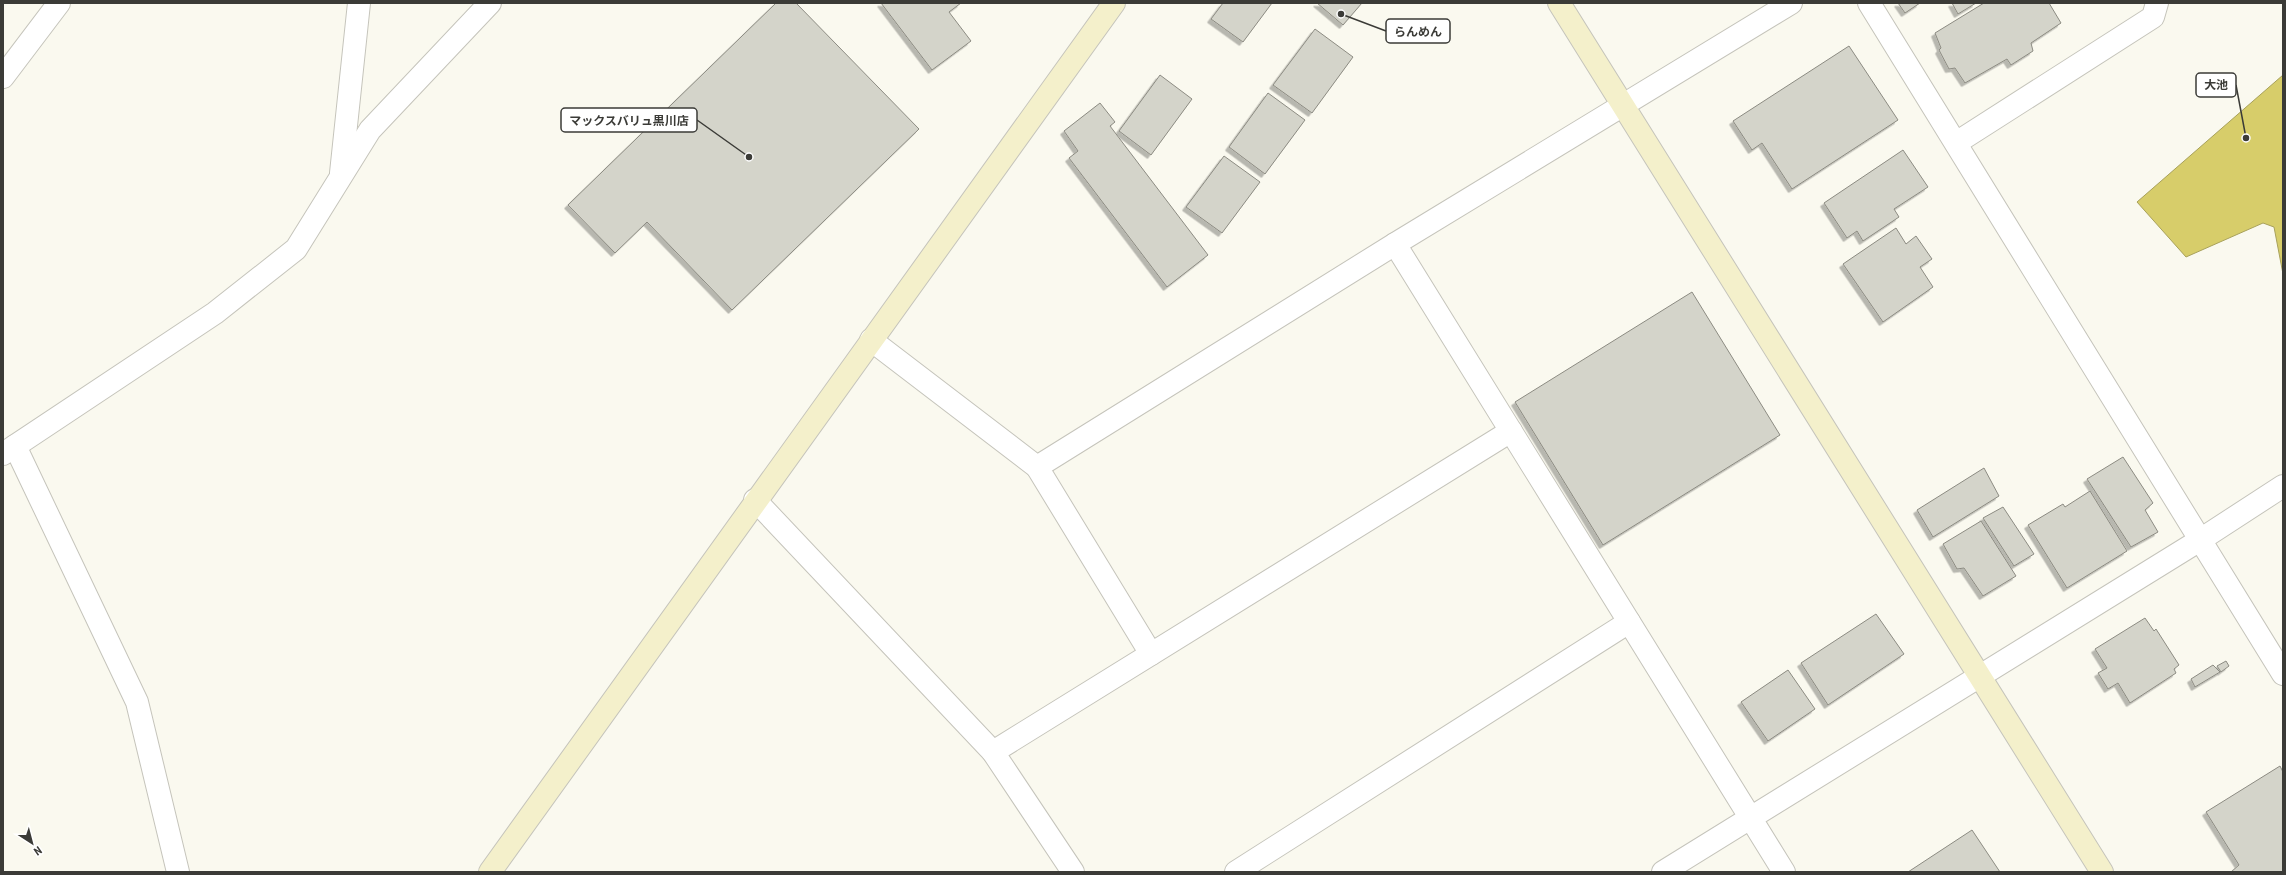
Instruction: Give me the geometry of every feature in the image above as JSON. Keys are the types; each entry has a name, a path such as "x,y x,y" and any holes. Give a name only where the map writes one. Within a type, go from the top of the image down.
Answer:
{"street":[{"path":"3,77 59,3"},
{"path":"340,179 359,3"},
{"path":"178,872 137,702 9,450 215,313 296,249 370,130 490,3"},
{"path":"490,872 755,500 1114,3"},
{"path":"1560,3 2102,872"},
{"path":"1037,467 1395,244 1792,3"},
{"path":"1869,3 2283,674"},
{"path":"1956,144 2153,16 2157,3"},
{"path":"1395,244 1784,872"},
{"path":"871,340 1037,467 1151,654"},
{"path":"992,752 1511,431"},
{"path":"1663,872 2200,540 2283,486"},
{"path":"755,500 992,752 1073,872"},
{"path":"1236,872 1629,622"}],"shaded area":[{"path":"2283,75 2283,274 2274,227 2263,223 2186,257 2137,202"}],"building":[{"path":"776,3 796,3 919,129 732,310 647,222 615,253 568,205"},
{"path":"881,3 961,3 949,12 971,41 932,70"},
{"path":"1223,3 1272,3 1243,42 1211,19"},
{"path":"1317,3 1362,3 1343,25"},
{"path":"1898,3 1920,3 1905,13"},
{"path":"1952,3 1976,3 1958,14"},
{"path":"1984,3 2049,3 2061,23 2031,43 2033,51 2011,65 2007,59 1965,83 1955,68 1949,69 1939,50 1941,48 1935,33"},
{"path":"1315,29 1353,57 1312,113 1273,85"},
{"path":"1849,46 1898,120 1792,189 1762,143 1752,150 1733,121"},
{"path":"1160,75 1192,99 1151,155 1119,131"},
{"path":"1268,93 1305,120 1265,174 1229,147"},
{"path":"1100,103 1115,122 1110,126 1208,255 1167,287 1069,158 1078,151 1064,131"},
{"path":"1903,150 1928,187 1894,209 1899,217 1863,241 1857,231 1847,238 1824,203"},
{"path":"1224,156 1260,182 1222,233 1186,207"},
{"path":"1896,228 1906,244 1916,236 1932,259 1920,267 1933,287 1883,322 1843,264"},
{"path":"1692,292 1780,435 1603,545 1515,402"},
{"path":"2123,457 2153,503 2145,510 2158,532 2131,547 2087,479"},
{"path":"1984,468 1999,496 1933,537 1917,510"},
{"path":"2090,491 2127,551 2067,588 2028,525 2063,504 2065,507"},
{"path":"2003,507 2034,554 2014,566 1983,518"},
{"path":"1981,521 2016,576 1983,596 1964,568 1957,569 1943,544"},
{"path":"1876,614 1904,654 1828,705 1801,663"},
{"path":"2145,618 2154,631 2156,629 2179,665 2174,669 2176,673 2130,703 2118,683 2108,689 2098,673 2107,668 2095,649"},
{"path":"2226,661 2229,666 2221,672 2217,666"},
{"path":"2213,665 2220,672 2195,687 2191,679"},
{"path":"1788,670 1815,709 1768,741 1741,702"},
{"path":"2280,766 2283,772 2283,872 2231,872 2239,865 2206,812"},
{"path":"1972,830 2000,872 1908,872"}],"place":[{"name":"らんめん","path":"1341,14"},
{"name":"大池","path":"2246,138"},
{"name":"マックスバリュ黒川店","path":"749,157"}]}
